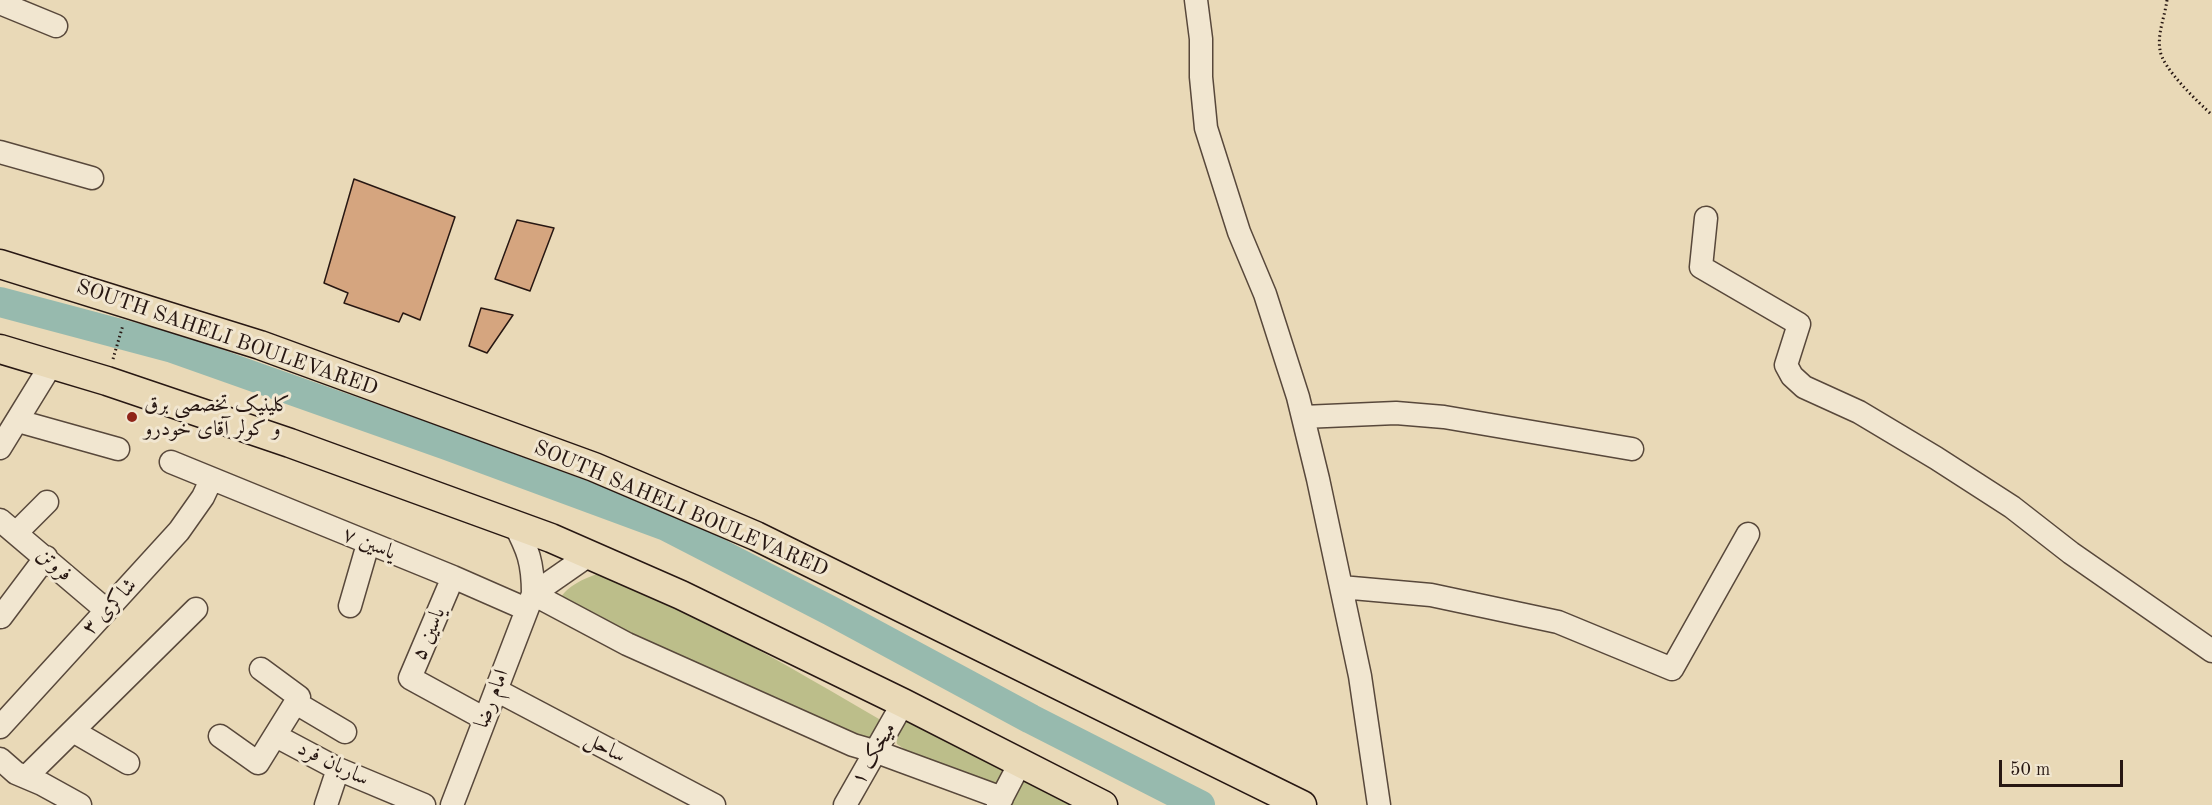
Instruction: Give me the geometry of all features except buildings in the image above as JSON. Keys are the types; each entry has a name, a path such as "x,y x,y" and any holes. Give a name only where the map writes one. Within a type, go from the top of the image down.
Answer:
{"main road":[{"name":"SOUTH SAHELI BOULEVARED","path":"0,264 260,345 594,467 756,536 1302,805"},
{"path":"0,349 107,381 514,523 681,594 1103,805"}],"street":[{"path":"1196,0 1201,39 1201,77 1206,128 1239,232 1265,294 1303,417 1360,676 1379,805"},
{"path":"0,3 56,26"},
{"path":"0,152 93,178"},
{"path":"1706,218 1701,267 1798,324 1786,365 1791,376 1798,382 1804,387 1859,412 2012,507 2071,553 2212,651"},
{"path":"0,448 51,365"},
{"path":"1303,417 1396,413 1444,417 1632,449"},
{"path":"18,421 118,449"},
{"name":"یاسین ۷","path":"171,462 368,544 453,577 530,602 853,746 877,752 1000,802"},
{"name":"شاکری ۳","path":"0,727 179,531 211,480"},
{"path":"5,526 47,502"},
{"path":"514,523 527,549 533,569 530,602"},
{"name":"فروتن","path":"5,526 46,557 106,610"},
{"path":"1341,587 1431,595 1558,622 1672,669 1748,534"},
{"path":"350,606 368,544"},
{"path":"530,602 590,555"},
{"path":"1,617 46,557"},
{"name":"یاسین ۵","path":"453,577 410,678 485,718"},
{"name":"امام رضا","path":"452,805 530,602"},
{"path":"26,777 196,609"},
{"path":"220,736 258,763 276,736 299,697 261,669"},
{"name":"ساحل","path":"496,690 683,798 714,805"},
{"path":"296,703 345,732"},
{"name":"میخک ۱","path":"845,805 903,703"},
{"path":"73,731 128,763"},
{"name":"ساربان فرد","path":"276,736 338,769 424,805"},
{"path":"0,759 16,773 80,805"},
{"path":"1000,802 1020,763"},
{"path":"326,805 338,769"}],"path":[{"path":"2168,0 2160,39 2160,52 2165,64 2175,77 2212,115"},
{"path":"107,381 130,303"}],"green space":[{"path":"597,574 706,622 879,719 881,727 862,747 558,602 574,585"},
{"path":"904,719 1003,766 996,790 907,751 897,744 896,736"},
{"path":"1022,777 1078,805 1007,805"}],"waterway":[{"path":"0,302 173,348 447,445 666,526 831,611 1031,719 1200,805"}],"place":[{"name":"کلینیک تخصصی برق و کولر آقای خودرو","path":"132,417"}]}
